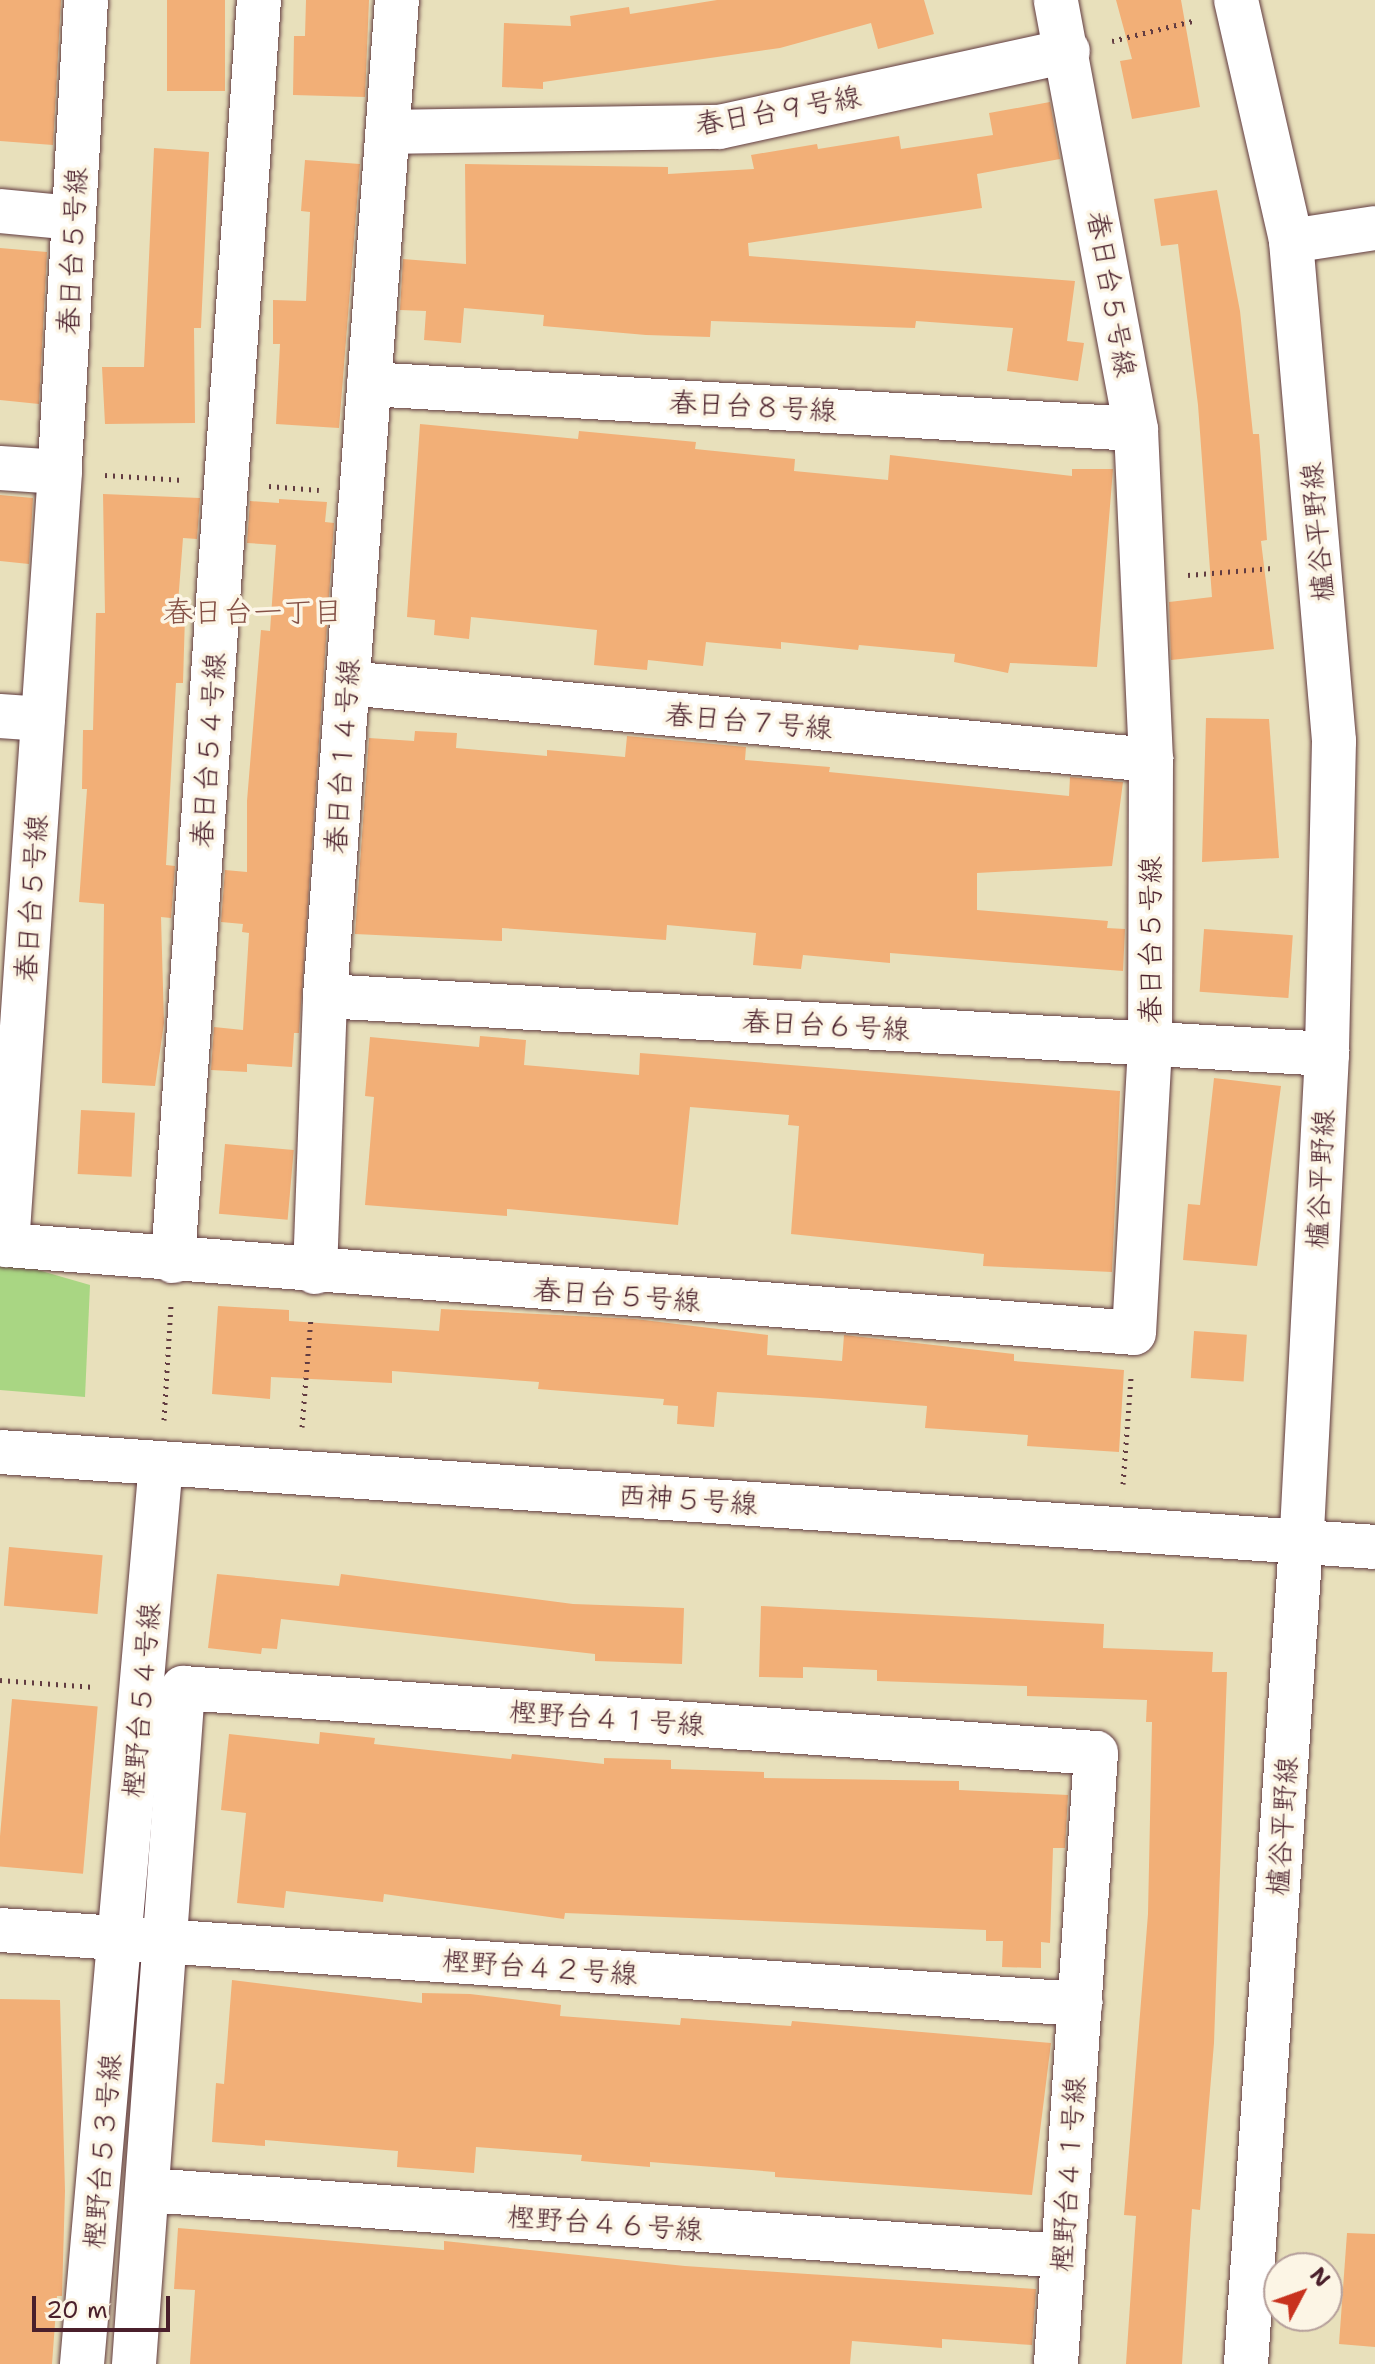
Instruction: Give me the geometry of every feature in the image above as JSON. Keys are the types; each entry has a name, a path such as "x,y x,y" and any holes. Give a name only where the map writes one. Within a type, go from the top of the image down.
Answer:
{"street":[{"name":"春日台５号線","path":"86,0 43,719 13,970 7,1245 173,1261 1134,1333 1150,1044 1151,760 1136,429 1068,51 1056,0"},
{"name":"春日台５４号線","path":"173,1261 259,0"},
{"name":"春日台１４号線","path":"315,1272 325,996 397,0"},
{"name":"櫨谷平野線","path":"1237,5 1291,241 1334,741 1327,1054 1301,1542 1246,2364"},
{"name":"春日台９号線","path":"388,132 719,127 1068,51"},
{"path":"0,211 74,218"},
{"path":"1291,241 1375,228"},
{"name":"春日台８号線","path":"369,384 1136,429"},
{"path":"0,468 60,472"},
{"name":"春日台７号線","path":"348,683 1151,760"},
{"path":"0,716 43,719"},
{"name":"春日台６号線","path":"325,996 1327,1054"},
{"name":"西神５号線","path":"0,1452 1375,1547"},
{"name":"樫野台５４号線","path":"121,1938 161,1463"},
{"name":"樫野台４１号線","path":"134,2364 183,1688 1096,1753 1056,2364"},
{"name":"樫野台４２号線","path":"0,1930 1080,2004"},
{"name":"樫野台５３号線","path":"82,2364 121,1938"},
{"name":"樫野台４６号線","path":"147,2190 1063,2256"}],"path":[{"path":"1068,51 1237,5"},
{"path":"60,472 361,493"},
{"path":"1143,579 1320,565"},
{"path":"161,1463 173,1261"},
{"path":"299,1473 315,1272"},
{"path":"1119,1529 1134,1333"},
{"path":"0,1680 142,1690"}],"green space":[{"path":"0,1259 90,1285 85,1397 0,1390"}],"building":[{"path":"0,0 61,0 53,145 0,141"},
{"path":"167,0 225,0 225,91 167,91"},
{"path":"306,0 369,0 365,97 293,95 294,36 305,36"},
{"path":"717,0 924,0 934,34 878,49 871,23 780,48 543,82 543,89 502,87 504,23 571,26 570,16 629,7 630,14"},
{"path":"1116,0 1181,0 1200,107 1132,119 1120,61 1132,59"},
{"path":"1050,102 1060,159 977,174 982,208 748,243 749,256 1075,281 1067,341 1084,343 1078,381 1007,371 1013,328 916,321 915,328 711,321 710,337 646,335 543,326 544,315 464,308 461,343 424,340 426,311 400,310 403,259 466,264 465,164 668,167 668,174 754,169 751,155 817,144 818,149 899,136 901,149 993,135 989,113"},
{"path":"154,148 209,152 201,328 194,328 195,423 105,424 102,367 144,367"},
{"path":"305,160 360,164 339,428 276,424 280,344 273,344 273,300 306,301 310,212 301,211"},
{"path":"1217,190 1240,311 1253,434 1259,434 1267,540 1261,541 1274,649 1171,660 1169,602 1212,597 1198,405 1178,244 1161,246 1154,199"},
{"path":"0,248 47,252 39,404 0,400"},
{"path":"420,424 578,439 579,431 696,442 695,449 795,459 794,471 888,480 890,455 1072,476 1072,469 1113,469 1097,667 1010,663 1008,673 954,662 955,654 859,645 858,650 781,642 781,649 706,642 703,666 648,660 647,670 594,665 597,630 471,617 469,639 434,635 435,620 407,617"},
{"path":"103,494 200,498 197,539 183,538 177,616 185,616 183,683 176,683 166,865 175,866 171,918 161,917 164,1023 155,1086 102,1083 104,904 79,902 87,789 82,789 83,730 93,730 96,613 105,613"},
{"path":"0,495 33,498 29,564 0,561"},
{"path":"279,499 327,502 325,522 334,523 299,1033 294,1033 292,1067 247,1064 247,1072 211,1070 214,1027 243,1030 249,933 242,932 243,924 221,922 225,870 247,872 247,801 261,630 270,631 276,545 247,543 250,501 279,503"},
{"path":"1206,718 1269,719 1279,858 1202,862"},
{"path":"415,731 457,733 456,748 547,756 547,750 625,757 627,736 746,747 745,760 830,767 829,772 1069,796 1070,777 1123,782 1112,866 977,873 977,910 1108,921 1107,928 1125,929 1123,971 890,953 890,963 803,955 801,969 753,965 756,933 667,925 666,940 502,928 502,941 355,934 369,738 414,741"},
{"path":"1204,929 1293,935 1288,998 1200,992"},
{"path":"480,1036 526,1040 524,1065 639,1075 640,1053 1120,1091 1112,1272 983,1266 984,1254 791,1234 799,1126 788,1125 789,1115 690,1107 678,1225 507,1209 507,1216 365,1205 374,1097 365,1096 370,1037 479,1047"},
{"path":"1214,1078 1281,1086 1257,1266 1183,1260 1188,1204 1200,1205"},
{"path":"81,1110 135,1113 132,1177 78,1174"},
{"path":"225,1144 294,1150 288,1220 219,1214"},
{"path":"218,1306 289,1310 289,1321 439,1331 441,1309 635,1319 768,1335 767,1355 842,1361 844,1335 1014,1354 1014,1361 1124,1370 1119,1452 1027,1446 1028,1435 925,1428 927,1406 820,1398 717,1392 714,1427 677,1424 678,1406 663,1405 664,1399 538,1389 539,1382 392,1371 392,1383 271,1377 270,1399 212,1394"},
{"path":"1194,1331 1247,1335 1244,1382 1191,1378"},
{"path":"9,1547 103,1555 98,1614 4,1606"},
{"path":"217,1574 339,1586 341,1574 573,1604 684,1608 682,1664 595,1661 595,1654 281,1619 277,1649 262,1648 261,1654 208,1648"},
{"path":"761,1606 1104,1624 1103,1648 1213,1652 1212,1672 1227,1672 1214,2043 1200,2210 1192,2209 1182,2364 1126,2364 1136,2216 1124,2215 1148,1914 1152,1722 1146,1722 1147,1700 1027,1696 1027,1686 877,1681 877,1670 803,1667 803,1678 759,1677"},
{"path":"12,1699 98,1706 83,1874 0,1867"},
{"path":"320,1732 375,1738 374,1744 511,1759 512,1754 604,1764 604,1758 671,1760 671,1769 764,1772 764,1778 959,1781 959,1790 1068,1795 1065,1848 1053,1848 1050,1943 1041,1942 1041,1968 1002,1967 1003,1941 986,1941 986,1930 565,1913 564,1919 384,1894 383,1902 286,1891 284,1908 237,1903 246,1813 221,1810 229,1734 319,1744"},
{"path":"232,1980 422,2003 422,1993 470,1994 561,2005 560,2016 680,2025 681,2018 791,2026 792,2021 1051,2043 1032,2195 775,2177 775,2172 650,2162 650,2167 581,2161 582,2155 476,2147 474,2173 397,2167 398,2151 265,2140 265,2146 212,2142 216,2083 224,2084"},
{"path":"0,1999 60,2000 65,2191 62,2296 57,2296 52,2364 0,2364"},
{"path":"178,2228 444,2250 444,2241 685,2266 1036,2289 1032,2345 942,2339 942,2348 852,2341 850,2364 190,2364 195,2290 174,2289"},
{"path":"1347,2233 1375,2234 1375,2347 1339,2344 1340,2332 1343,2332"}],"district":[{"name":"春日台一丁目","path":"253,612"}]}
